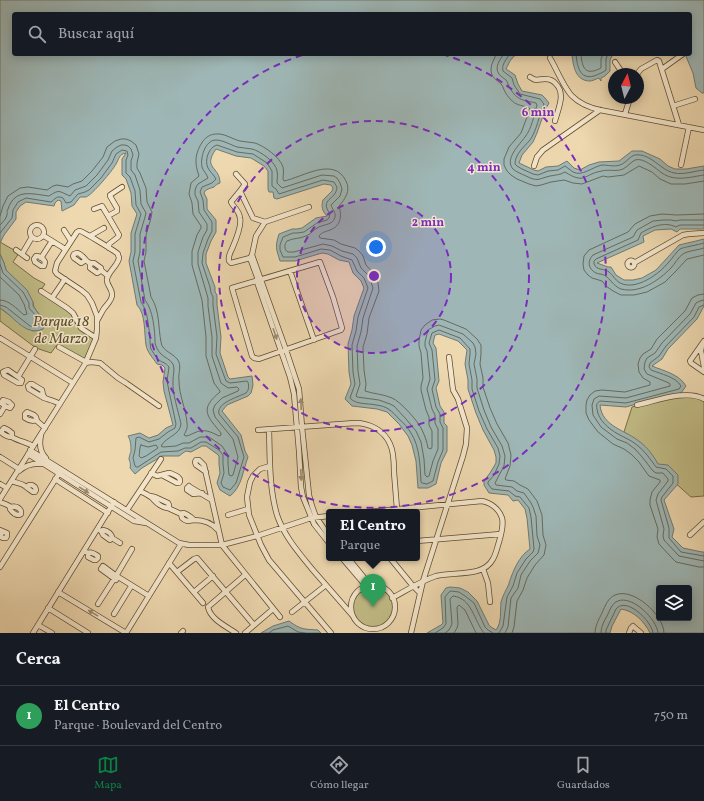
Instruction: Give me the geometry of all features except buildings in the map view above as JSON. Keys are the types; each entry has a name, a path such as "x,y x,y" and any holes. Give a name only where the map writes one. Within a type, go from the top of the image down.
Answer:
{"street":[{"path":"662,69 680,56"},
{"path":"550,58 571,95 584,104 600,110 704,130"},
{"path":"643,68 656,60 659,61 679,125"},
{"path":"615,62 619,68"},
{"path":"530,78 536,81 544,79 551,80 560,88 561,98 555,120"},
{"path":"560,88 565,85"},
{"path":"673,106 695,99"},
{"path":"625,114 628,104"},
{"path":"534,166 537,157 543,150 600,110"},
{"path":"681,165 689,127"},
{"path":"236,174 246,184 231,201 238,211 241,221 228,259 231,263 251,256"},
{"path":"108,216 117,209 110,197 110,194 122,187"},
{"path":"240,191 253,218 265,222 309,207"},
{"path":"94,209 102,206 119,235 109,244 109,248"},
{"path":"265,222 256,236 251,256 258,274 294,392 310,500 316,517 326,532"},
{"path":"32,237 30,230 31,227 35,225 43,227 45,232 44,236"},
{"path":"90,236 104,228"},
{"path":"64,230 70,241"},
{"path":"10,507 0,500 86,363 96,338 97,321 96,312 93,305 78,287 58,274 55,270 57,263 65,249 79,231 109,248 119,257 108,276 107,282 112,295 97,321"},
{"path":"634,262 683,235 704,233"},
{"path":"44,236 65,249"},
{"path":"32,237 39,239 44,236"},
{"path":"22,254 32,237"},
{"path":"42,258 52,241"},
{"path":"16,250 27,258"},
{"path":"74,254 80,254 87,262 94,263 108,276"},
{"path":"320,262 333,297 341,330 259,359 253,358 232,288 290,271 320,262"},
{"path":"290,271 314,340"},
{"path":"52,298 65,279"},
{"path":"259,280 300,391 299,427 301,487 304,502 310,518 326,540"},
{"path":"41,291 73,313 81,328 96,338"},
{"path":"0,338 73,383"},
{"path":"703,342 690,362 704,372"},
{"path":"703,342 701,351 704,367"},
{"path":"59,347 86,363 100,363 118,378 159,406"},
{"path":"18,377 35,349"},
{"path":"412,633 423,581 464,452 467,432 462,409 453,390 449,357"},
{"path":"637,405 684,395 696,396 704,399"},
{"path":"45,398 60,404"},
{"path":"0,414 5,406"},
{"path":"36,420 45,428"},
{"path":"258,430 362,423 370,425 380,432 388,441 392,450 397,509 480,501 492,505 498,511 502,518 503,526 501,534 494,558 483,569 475,572 443,574 423,581 392,598"},
{"path":"45,428 40,438 40,446 48,461"},
{"path":"269,430 270,466 275,504 277,515 282,527 296,550 357,622 370,633"},
{"path":"12,436 26,443 30,450 51,469"},
{"path":"30,450 48,461 60,471 113,504 134,521 149,524"},
{"path":"0,457 18,470"},
{"path":"127,510 161,459"},
{"path":"18,470 32,464 41,464 51,469 60,471"},
{"path":"270,466 260,469 254,474 251,480 247,494 249,515 269,560 331,633"},
{"path":"0,567 60,471"},
{"path":"206,472 222,546 280,617"},
{"path":"151,473 157,476 171,473 180,478 179,483 187,488 190,486 212,500"},
{"path":"55,479 108,513"},
{"path":"12,481 27,487"},
{"path":"0,484 7,488"},
{"path":"140,491 150,496 155,496 168,503 168,508 181,514 185,521 205,521 216,527 219,532"},
{"path":"113,504 127,510 181,544 189,545 222,546 258,536 310,518 326,516"},
{"path":"33,633 58,592 100,530 113,504"},
{"path":"228,515 248,509"},
{"path":"690,535 704,522"},
{"path":"100,530 105,530 110,533 112,538 120,544"},
{"path":"420,542 501,534"},
{"path":"58,592 126,633 181,544"},
{"path":"98,604 132,549"},
{"path":"177,572 196,558 254,625"},
{"path":"345,561 368,586"},
{"path":"350,561 368,586"},
{"path":"392,561 420,593"},
{"path":"169,563 203,603"},
{"path":"483,569 488,583 490,602"},
{"path":"236,633 220,623 208,609 209,605 246,575"},
{"path":"194,592 213,576"},
{"path":"115,578 148,598"},
{"path":"292,612 326,585"},
{"path":"353,616 351,606 353,598 359,590 368,586 383,588 392,598 394,613 389,622 377,633"},
{"path":"114,614 129,587"},
{"path":"48,608 88,633"},
{"path":"245,633 273,609"},
{"path":"38,624 52,633"},
{"path":"629,633 634,626 641,633"},
{"path":"364,627 374,629 382,627"}],"green space":[{"name":"Parque 18 de Marzo","path":"0,242 19,253 13,262 34,278 45,284 41,290 69,311 80,328 96,339 86,362 56,346 51,353 36,348 0,321 0,308 33,331 43,329 42,320 34,307 33,302 6,270 0,254"},
{"path":"681,395 704,399 704,496 691,497 623,435 632,407"},
{"path":"373,585 385,589 391,595 395,607 391,619 385,625 373,629 361,625 355,619 351,607 355,595 361,589"}],"water":[{"path":"0,0 704,0 704,93 696,88 693,73 686,56 692,56 692,12 12,12 12,56 514,56 506,69 515,75 522,91 542,95 549,103 533,142 522,155 519,163 538,171 546,167 558,166 567,161 574,168 580,170 599,162 619,161 632,151 642,151 660,159 668,166 675,169 704,166 704,229 680,229 677,232 671,229 655,230 643,236 644,242 597,263 611,267 616,275 624,280 642,278 656,270 679,245 704,239 704,306 697,319 668,349 662,359 652,366 675,376 686,386 681,393 626,407 600,405 605,418 610,423 643,444 658,464 668,465 678,475 678,484 664,500 674,529 672,537 683,548 704,552 704,633 650,633 645,624 638,617 626,610 621,609 610,633 427,633 443,623 441,595 446,588 450,587 460,588 468,592 477,601 489,625 496,630 500,620 501,602 512,574 517,564 530,549 527,518 525,509 518,500 513,501 508,495 489,493 484,485 484,481 496,463 496,457 476,413 468,389 465,364 467,350 458,341 439,334 435,335 433,343 436,348 439,381 436,388 440,406 444,412 444,423 447,426 447,451 441,463 436,484 428,488 418,488 416,461 412,445 408,436 399,424 387,412 377,409 352,406 345,399 351,384 348,344 354,316 364,288 361,281 353,273 349,262 339,260 328,254 322,253 295,261 280,261 276,248 279,234 292,229 302,228 316,218 327,216 322,208 322,204 323,200 332,191 333,188 331,185 324,184 277,199 274,198 273,192 269,192 268,171 264,166 251,158 236,156 216,149 212,156 211,164 219,177 220,183 204,193 207,199 207,209 216,220 216,232 206,254 206,263 217,295 221,337 220,353 230,379 252,376 253,385 251,393 248,396 227,405 222,411 241,435 248,457 240,483 230,496 220,490 217,483 220,473 219,456 206,446 202,446 191,452 186,451 179,456 162,456 135,474 130,468 129,459 131,446 128,436 140,433 149,438 158,435 166,428 173,425 164,391 163,382 165,368 162,365 157,364 147,348 142,313 137,305 129,261 131,252 131,233 137,214 132,206 131,193 126,179 122,175 122,159 126,153 121,156 111,171 93,192 86,197 80,197 74,205 62,211 61,201 58,200 54,206 26,202 20,206 16,212 16,219 0,243"},
{"path":"572,56 612,56 608,73 601,78 601,81 599,78 591,81 585,80 576,72"},
{"path":"0,254 6,270 27,290 33,302 33,306 42,316 42,321 44,324 43,329 37,331 25,328 0,308"},
{"path":"289,621 300,628 318,630 321,633 261,633 273,626"}],"place":[{"name":"El Centro","path":"373,607"}]}
